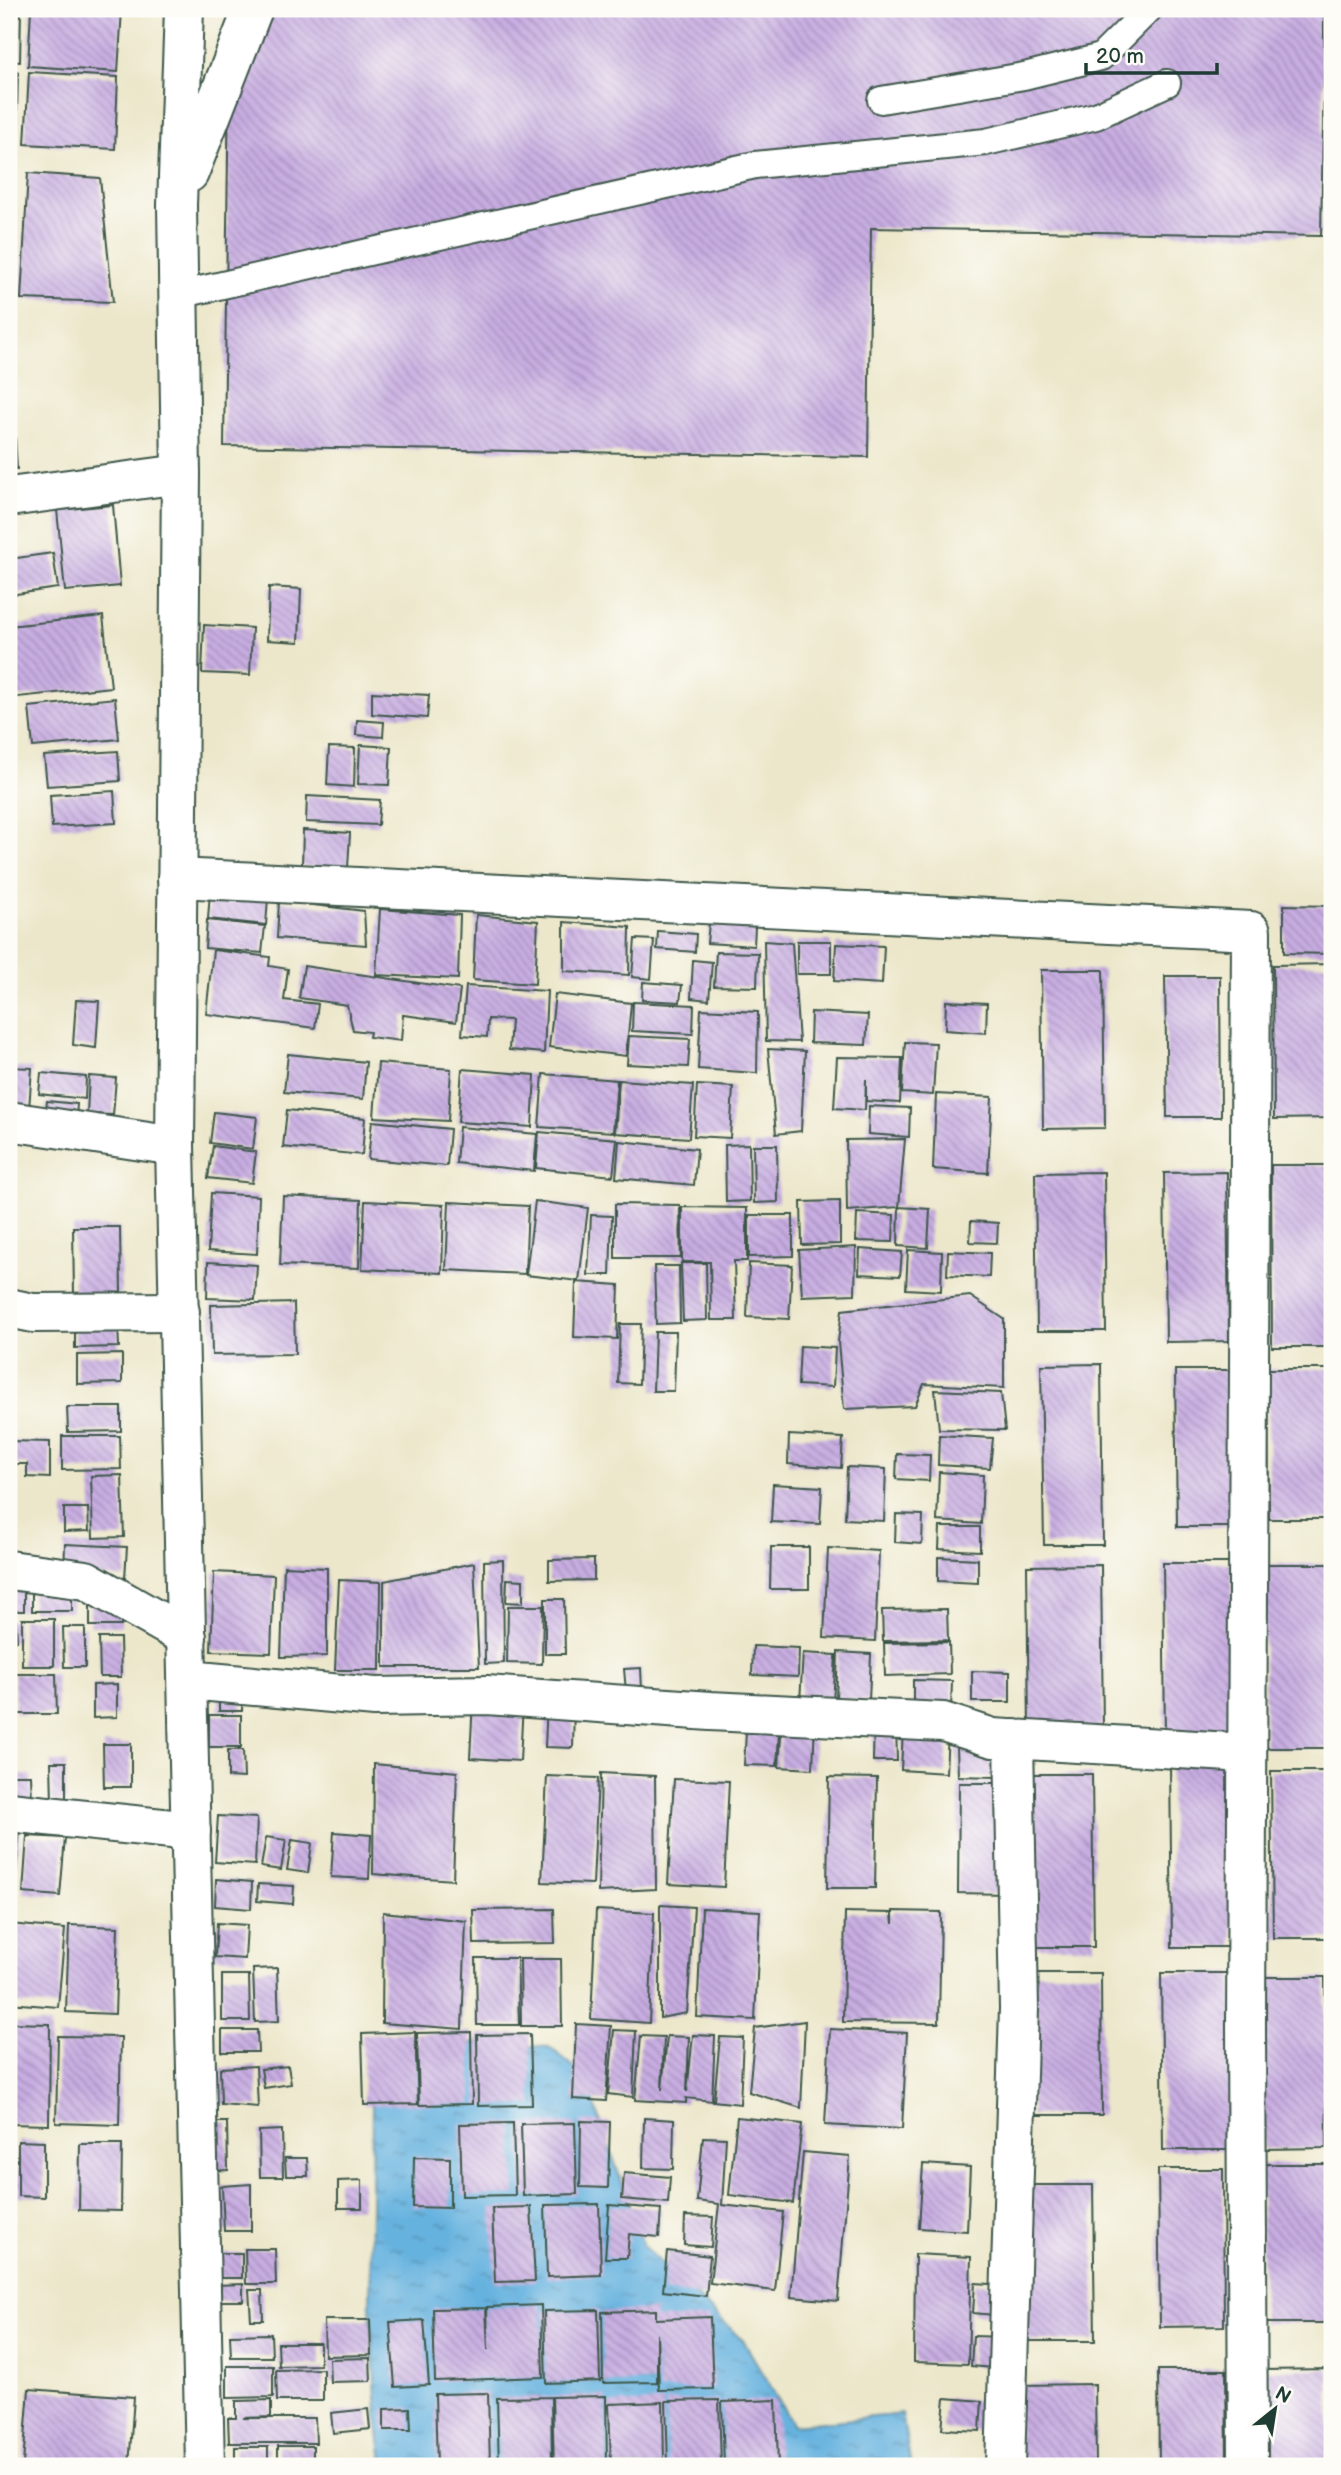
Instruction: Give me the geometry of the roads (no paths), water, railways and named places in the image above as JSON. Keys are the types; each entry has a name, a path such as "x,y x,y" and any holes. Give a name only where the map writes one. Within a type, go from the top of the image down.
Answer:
{"street":[{"path":"184,9 177,205 181,474 175,1146 205,2466"},
{"path":"177,205 222,83 253,9"},
{"path":"9,497 181,474"},
{"path":"177,878 1251,931 1247,1753 1248,2466"},
{"path":"9,1121 175,1146"},
{"path":"9,1308 33,1312 180,1312"},
{"path":"9,1570 86,1580 187,1637"},
{"path":"188,1680 375,1697 487,1695 710,1711 943,1722 993,1738 1247,1753"},
{"path":"1005,2466 1019,2008 1014,1739"},
{"path":"9,1812 191,1831"}],"lane":[{"path":"881,100 1024,76 1101,57 1149,9"},
{"path":"178,295 755,165 986,142 1097,116 1167,83"}],"water":[{"path":"445,2041 549,2047 585,2076 644,2247 743,2340 793,2425 902,2414 911,2466 384,2466 378,2427 370,2307 372,2104 386,2068"}]}
